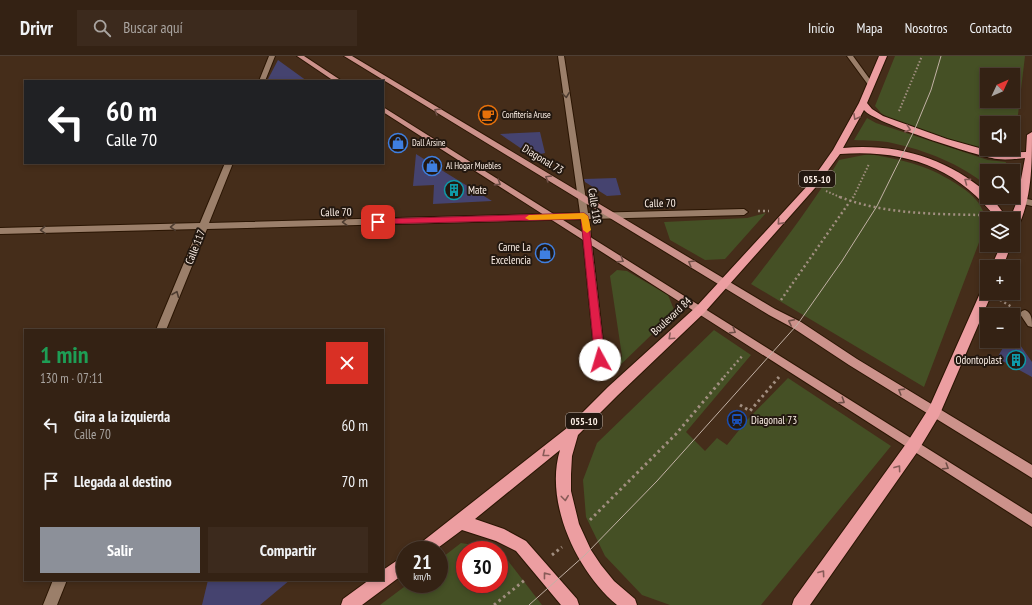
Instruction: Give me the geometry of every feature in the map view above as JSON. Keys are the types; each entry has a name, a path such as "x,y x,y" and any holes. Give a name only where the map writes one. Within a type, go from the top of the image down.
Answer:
{"highway":[{"name":"Boulevard 84","path":"435,541 572,432 613,391 700,310 725,283 812,186 837,151 863,103 883,56"},
{"path":"863,103 869,111 880,118 944,141 997,156 1030,154"},
{"path":"1020,214 1027,202 1032,135"},
{"path":"837,151 856,148 877,148 903,153 933,163 962,177 978,189 998,212"},
{"path":"800,605 913,446 934,412 983,300"},
{"path":"572,432 566,455 563,480 566,507 575,534 585,555 607,585 629,605"},
{"path":"460,522 499,534 521,546 571,605"},
{"path":"384,579 396,570"},
{"path":"349,605 382,581"}],"main road":[{"path":"300,56 337,80"},
{"name":"Diagonal 73","path":"347,56 772,312 797,325 853,362 1032,472"},
{"path":"384,110 1032,521"}],"street":[{"path":"262,80 272,56"},
{"name":"Calle 118","path":"560,56 588,240 600,360"},
{"path":"850,56 871,85"},
{"name":"Calle 117","path":"161,329 229,164"},
{"name":"Calle 70","path":"0,232 744,212"},
{"path":"1025,314 1032,323"},
{"path":"50,605 60,581"}],"path":[{"path":"812,186 851,201 877,206 944,214 980,216"},
{"path":"1001,300 1025,314"},
{"path":"740,405 750,411 788,366"}],"green space":[{"path":"895,56 1025,56 1020,98 1020,68 980,68 980,108 1019,108 1018,116 980,116 980,149 931,134 892,120 881,113 875,106"},
{"path":"867,118 876,123 988,160 1006,162 1006,164 980,164 980,180 966,171 930,154 887,142 854,140"},
{"path":"869,154 917,165 938,174 961,187 971,194 983,211 980,212 980,240 924,387 751,284 808,208 839,160"},
{"path":"766,213 725,259 705,260 670,240 664,222 747,218"},
{"path":"617,270 627,271 668,295 675,312 610,375 622,356 610,276"},
{"path":"714,330 751,355 686,432 705,451 717,438 727,445 748,419 788,378 891,446 761,605 670,605 642,595 605,556 586,517 583,480 597,443"},
{"path":"456,547 456,593 508,593 508,561 542,605 380,605 396,593 448,593 448,553"}],"building":[{"path":"278,60 306,80 268,80"},
{"path":"540,132 545,153 532,156 500,134"},
{"name":"Mate","path":"416,154 492,201 433,204 434,185 413,186"},
{"path":"616,178 621,195 607,196 585,182 584,179"},
{"name":"Odontoplast","path":"1020,345 1032,362 1032,377 997,358 1003,348 1020,348"},
{"path":"208,581 289,581 260,605 202,605"}],"tram line":[{"path":"529,605 585,555 657,481 797,325 842,261 877,206 914,131 931,90 941,56"}],"slow traffic":[{"path":"529,218 584,216 587,230"}],"place":[{"name":"Confitería Aruse","path":"488,115"},
{"name":"Dall Arsine","path":"398,143"},
{"name":"Al Hogar Muebles","path":"432,166"},
{"name":"Mate","path":"454,190"},
{"name":"Carne La Excelencia","path":"545,253"},
{"name":"Odontoplast","path":"1016,360"},
{"name":"Diagonal 73","path":"737,420"}],"route":[{"path":"378,222 584,216 588,240 600,360"}]}
